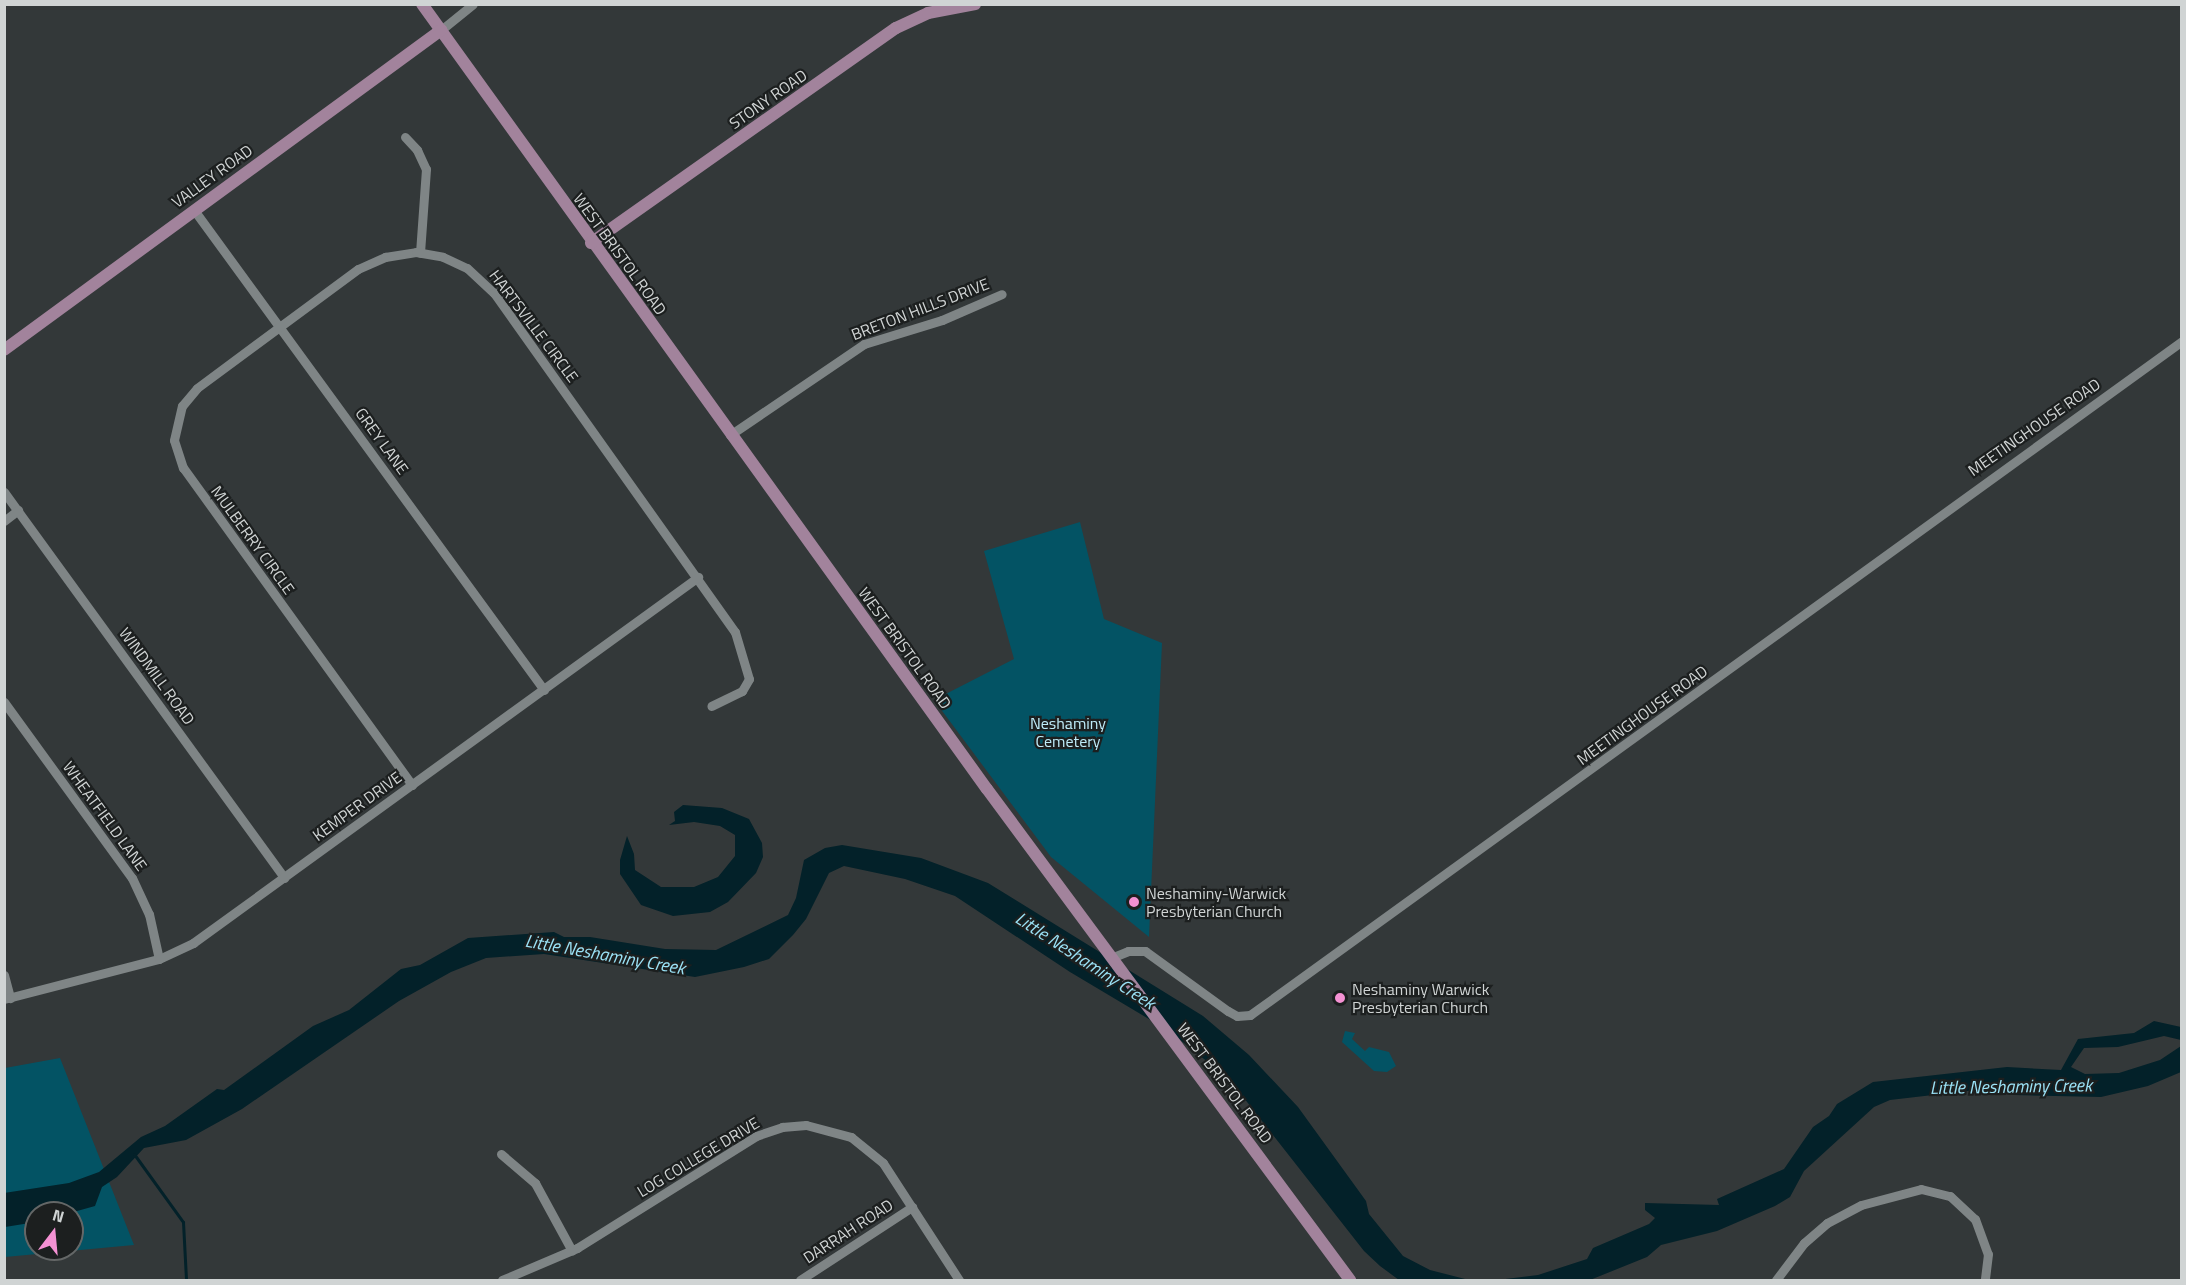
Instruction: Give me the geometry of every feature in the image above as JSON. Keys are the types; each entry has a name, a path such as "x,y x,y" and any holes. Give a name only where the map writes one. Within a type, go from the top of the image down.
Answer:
{"main road":[{"name":"WEST BRISTOL ROAD","path":"422,4 730,435 1111,959 1197,1071 1350,1281"},
{"name":"STONY ROAD","path":"591,243 896,28 928,13 975,4"},
{"name":"VALLEY ROAD","path":"4,350 441,30"}],"street":[{"path":"441,30 473,4"},
{"path":"405,137 417,150 426,169 420,253"},
{"name":"GREY LANE","path":"194,210 544,690"},
{"name":"HARTSVILLE CIRCLE","path":"280,327 358,269 385,257 420,253 455,261 486,284 698,577 735,632 749,672 742,691 711,706"},
{"name":"BRETON HILLS DRIVE","path":"730,435 864,344 942,320 1002,294"},
{"name":"MULBERRY CIRCLE","path":"280,327 191,393 177,417 175,448 183,468 412,785"},
{"name":"MEETINGHOUSE ROAD","path":"1111,959 1128,951 1145,951 1237,1017 1250,1016 2181,341"},
{"name":"WINDMILL ROAD","path":"4,492 284,878"},
{"path":"4,520 18,510"},
{"name":"KEMPER DRIVE","path":"7,998 159,959 193,943 698,577"},
{"name":"WHEATFIELD LANE","path":"4,702 132,878 145,905 159,959"},
{"path":"4,975 7,998"},
{"name":"LOG COLLEGE DRIVE","path":"502,1281 572,1251 756,1136 788,1126 819,1126 861,1143 883,1163 959,1281"},
{"path":"501,1154 535,1183 572,1251"},
{"path":"1776,1281 1804,1244 1827,1223 1861,1205 1921,1189 1950,1196 1975,1219 1988,1254 1984,1281"},
{"name":"DARRAH ROAD","path":"800,1281 912,1207"}],"green space":[{"name":"Neshaminy Cemetery","path":"1080,522 1104,619 1162,643 1149,937 1051,857 934,700 1014,659 984,551"},
{"path":"1345,1031 1355,1033 1352,1039 1365,1051 1369,1047 1389,1052 1396,1066 1387,1072 1374,1071 1342,1042"},
{"path":"60,1058 134,1245 84,1250 84,1201 24,1201 24,1255 5,1257 5,1068"}],"water":[{"path":"683,805 722,808 749,819 762,843 763,857 756,873 728,902 710,912 673,916 641,905 620,874 620,860 627,836 634,854 635,870 661,887 694,887 718,877 735,856 735,835 720,826 694,822 669,825 675,821 674,812"},
{"name":"Little Neshaminy Creek","path":"842,845 921,858 988,883 1203,1016 1249,1055 1298,1107 1366,1201 1369,1214 1403,1256 1430,1270 1469,1280 1399,1280 1380,1266 1364,1251 1229,1079 1169,1031 1070,972 955,896 905,879 844,866 829,873 806,919 793,935 769,959 744,967 695,977 544,954 486,958 451,972 399,1001 242,1109 186,1140 144,1148 117,1177 102,1187 95,1206 84,1209 84,1201 24,1201 24,1224 5,1227 4,1193 69,1183 99,1172 141,1137 165,1126 217,1089 224,1090 313,1026 349,1010 401,969 420,965 468,938 554,932 564,937 590,937 665,949 716,950 788,915 796,898 804,860 825,848"},
{"name":"Little Neshaminy Creek","path":"2154,1021 2181,1027 2181,1040 2164,1036 2118,1047 2084,1048 2071,1067 2085,1074 2119,1073 2160,1060 2181,1046 2181,1072 2148,1086 2101,1097 2014,1095 1993,1088 1890,1100 1874,1107 1804,1171 1790,1197 1775,1206 1717,1231 1661,1245 1647,1257 1590,1280 1497,1280 1538,1275 1587,1259 1593,1248 1649,1224 1655,1218 1645,1210 1645,1203 1719,1205 1717,1199 1784,1169 1813,1127 1829,1116 1837,1104 1873,1082 2007,1067 2061,1070 2078,1039 2134,1033"}],"waterway":[{"path":"134,1154 183,1222 186,1280"}],"place":[{"name":"Neshaminy-Warwick Presbyterian Church","path":"1134,902"},
{"name":"Neshaminy Warwick Presbyterian Church","path":"1340,998"}]}
